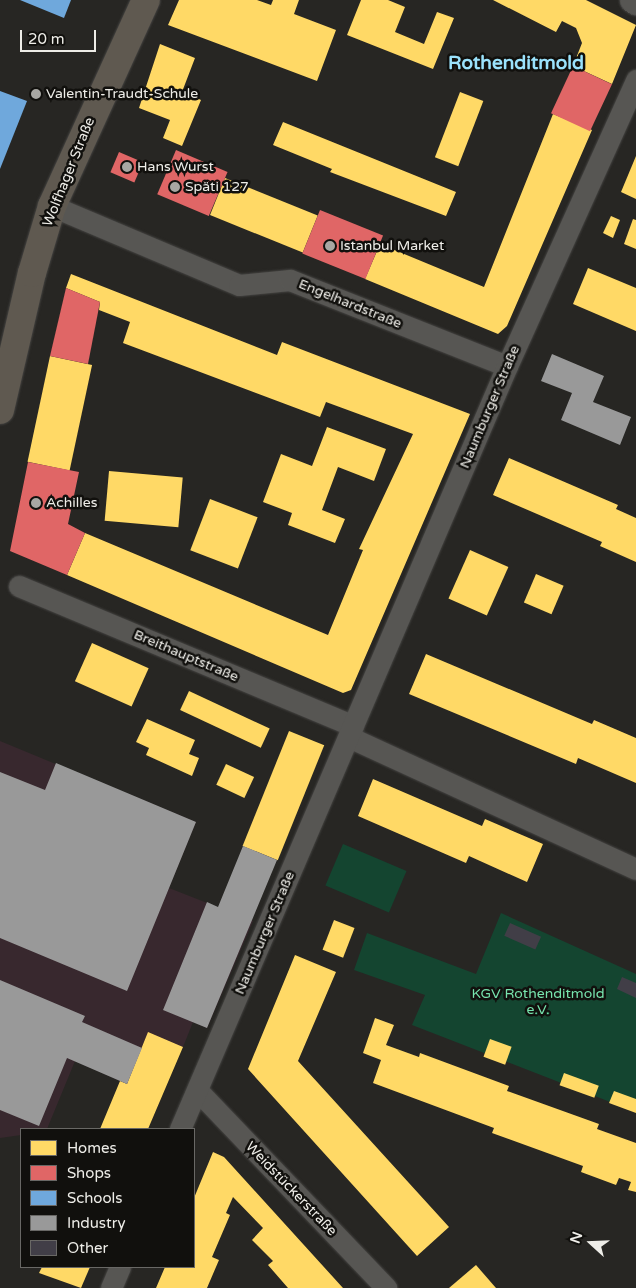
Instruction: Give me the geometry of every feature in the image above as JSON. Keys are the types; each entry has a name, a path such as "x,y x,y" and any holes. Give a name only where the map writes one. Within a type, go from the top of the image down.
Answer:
{"main road":[{"name":"Wolfhager Straße","path":"0,410 32,273 52,206 146,0"}],"street":[{"name":"Naumburger Straße","path":"180,1128 507,366 636,80"},
{"name":"Engelhardstraße","path":"52,206 239,285 290,280 507,366"},
{"name":"Breithauptstraße","path":"19,586 351,731"},
{"path":"351,731 636,869"},
{"name":"Weidstückerstraße","path":"197,1090 386,1288"},
{"path":"111,1288 120,1268"}],"shaded area":[{"path":"0,741 196,822 169,888 253,921 207,1028 193,1022 183,1047 127,1084 75,1061 47,1128 20,1128 20,1135 0,1138"}],"green space":[{"path":"343,844 407,871 389,912 325,885"},
{"name":"KGV Rothenditmold e.V.","path":"501,913 636,974 636,1112 412,1025 425,995 354,970 367,933 476,974"}],"building: Homes":[{"path":"179,0 257,0 271,5 273,0 299,0 294,14 336,30 317,81 168,25"},
{"path":"361,0 388,0 405,7 395,32 424,44 437,12 454,18 433,69 347,35"},
{"path":"493,0 586,0 636,25 612,84 573,66 582,43 576,28 562,21 556,32"},
{"path":"160,44 195,58 182,92 201,100 182,146 163,138 170,120 139,108"},
{"path":"460,92 483,101 458,166 435,157"},
{"path":"553,114 592,130 507,326 498,334 365,279 380,244 484,287"},
{"path":"283,122 456,192 446,216 330,172 332,169 273,145"},
{"path":"636,156 636,199 621,192"},
{"path":"225,178 318,215 303,253 210,215"},
{"path":"611,216 620,220 613,238 603,233"},
{"path":"633,219 636,220 636,249 624,244"},
{"path":"588,268 636,288 636,331 573,304"},
{"path":"71,274 277,355 282,342 470,414 351,690 343,693 67,575 85,533 328,635 363,550 359,549 413,434 326,402 320,417 123,343 130,322 99,310 100,302 66,288"},
{"path":"50,356 92,365 70,471 28,462"},
{"path":"327,427 386,449 374,481 338,467 322,510 345,519 335,543 288,525 292,513 263,502 281,454 312,466"},
{"path":"509,458 618,505 616,509 636,518 636,562 600,546 602,542 493,495"},
{"path":"109,471 183,477 178,527 105,521"},
{"path":"210,499 258,517 238,569 190,550"},
{"path":"470,550 508,567 487,616 448,598"},
{"path":"536,574 564,586 552,614 524,603"},
{"path":"92,643 149,668 132,707 75,681"},
{"path":"426,654 592,724 594,720 636,738 636,783 578,758 576,764 409,694"},
{"path":"189,691 270,729 261,748 180,710"},
{"path":"147,719 195,740 189,754 199,758 192,776 146,755 149,748 136,742"},
{"path":"289,731 324,745 278,860 243,846"},
{"path":"226,764 254,777 244,798 216,785"},
{"path":"373,779 482,826 485,819 543,844 527,882 469,856 466,863 358,816"},
{"path":"334,920 355,928 343,958 323,950"},
{"path":"295,955 336,972 298,1061 449,1227 417,1256 248,1069"},
{"path":"375,1018 394,1025 386,1045 419,1057 420,1053 509,1086 507,1091 599,1124 597,1129 636,1143 636,1192 628,1190 631,1182 619,1178 616,1185 581,1172 583,1166 492,1133 494,1128 373,1083 381,1060 363,1053"},
{"path":"148,1032 183,1047 148,1128 100,1128 120,1081 127,1084"},
{"path":"490,1039 512,1047 505,1065 484,1057"},
{"path":"564,1073 599,1086 594,1098 560,1085"},
{"path":"614,1091 636,1099 636,1113 609,1103"},
{"path":"213,1152 224,1157 343,1288 288,1288 268,1265 273,1261 252,1240 263,1228 233,1197 226,1213 230,1215 212,1257 219,1260 207,1288 156,1288 165,1268 195,1268 195,1196"},
{"path":"476,1265 496,1288 449,1288"},
{"path":"42,1268 90,1268 81,1288 39,1273"}],"building: Shops":[{"path":"573,66 612,84 590,131 551,113"},
{"path":"176,150 228,172 209,216 157,194"},
{"path":"119,152 143,162 134,182 110,172"},
{"path":"320,210 383,235 365,279 302,254"},
{"path":"66,288 100,302 88,364 50,356"},
{"path":"28,462 79,472 68,524 85,533 67,575 10,551"}],"building: Schools":[{"path":"20,0 71,0 64,18"},
{"path":"0,91 27,101 0,169"}],"building: Industry":[{"path":"552,354 604,376 593,402 631,417 620,445 561,420 572,393 541,381"},
{"path":"56,763 196,822 127,991 0,938 0,772 45,790"},
{"path":"243,846 277,860 207,1028 163,1010 207,902 218,907"},
{"path":"0,980 85,1016 82,1022 142,1048 127,1084 67,1058 39,1126 0,1110"}],"building: Other":[{"path":"510,923 541,937 535,950 504,936"},
{"path":"622,977 636,983 636,998 617,989"}],"place":[{"name":"Valentin-Traudt-Schule","path":"36,94"},
{"name":"Hans Wurst","path":"127,167"},
{"name":"Späti 127","path":"175,187"},
{"name":"Istanbul Market","path":"330,246"},
{"name":"Achilles","path":"36,503"}],"district":[{"name":"Rothenditmold","path":"516,64"}]}
